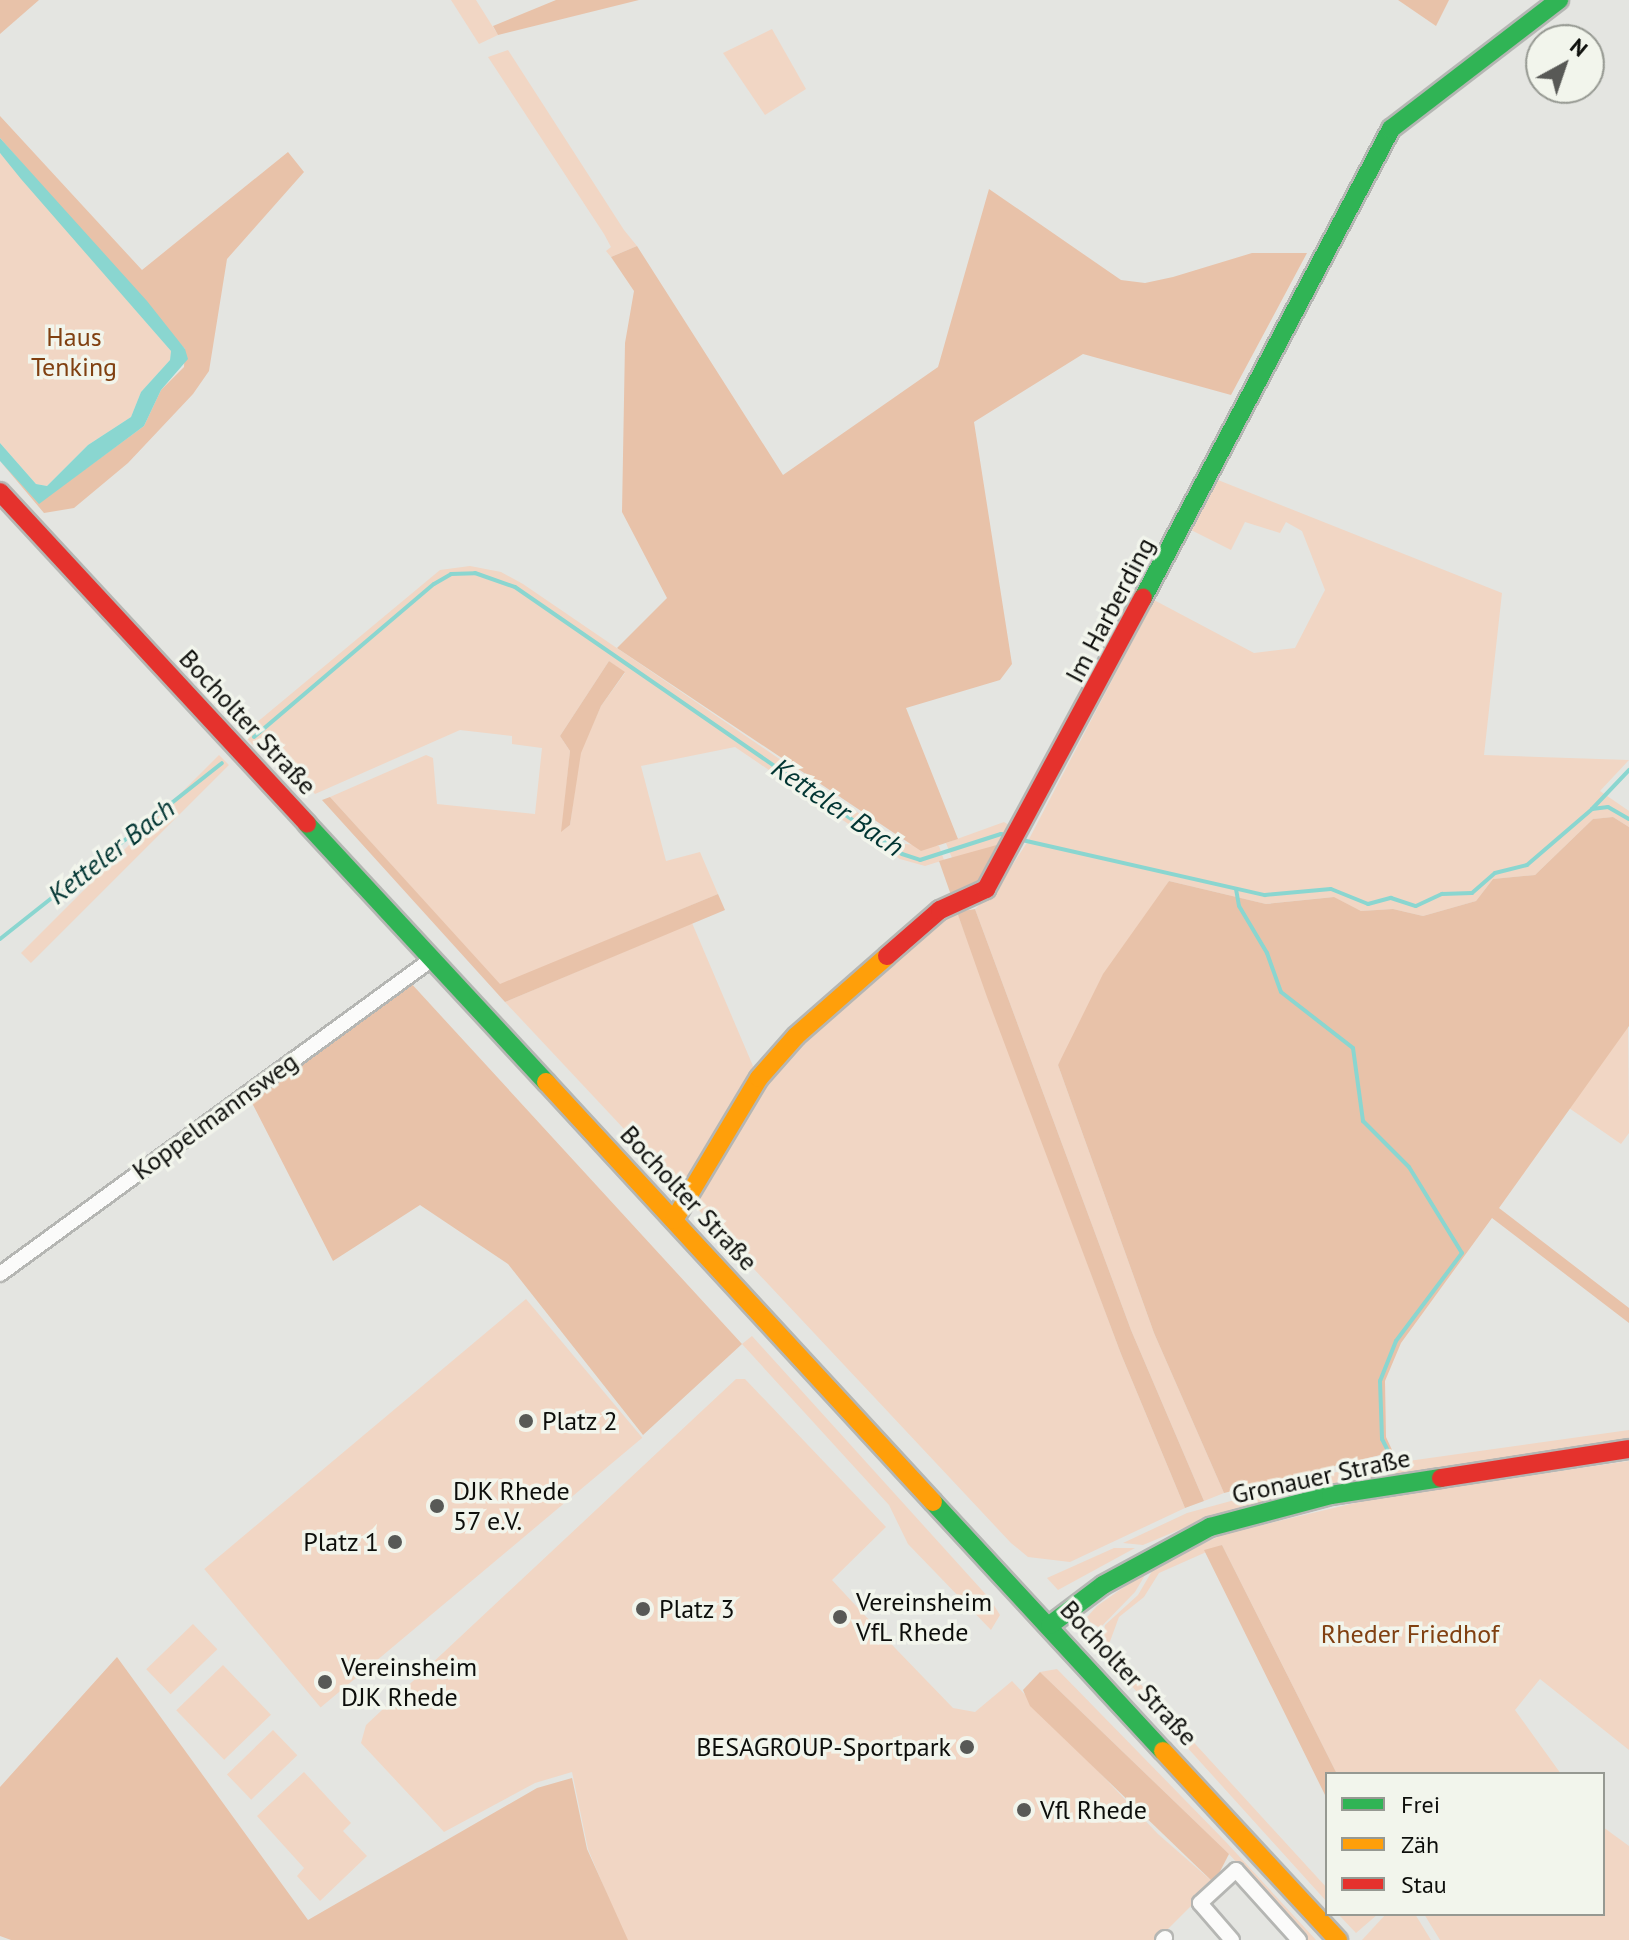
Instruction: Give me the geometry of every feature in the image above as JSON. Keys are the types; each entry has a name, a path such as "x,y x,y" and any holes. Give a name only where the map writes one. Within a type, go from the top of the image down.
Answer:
{"main road":[{"name":"Im Harberding","path":"674,1220 759,1078 796,1036 940,910 986,889 1013,846 1391,129 1559,0"},
{"name":"Bocholter Straße","path":"0,492 1338,1940"},
{"name":"Gronauer Straße","path":"1050,1625 1103,1585 1210,1527 1331,1495 1629,1449"}],"street":[{"name":"Koppelmannsweg","path":"0,1274 432,959"},
{"path":"1232,1940 1200,1903 1236,1870 1299,1940"}],"green space":[{"path":"451,0 476,0 498,35 479,44"},
{"path":"772,29 806,89 765,115 723,53"},
{"path":"508,50 637,246 611,257 606,251 611,247 604,234 488,57"},
{"name":"Haus Tenking","path":"0,153 171,351 170,360 141,392 131,417 88,445 47,486 36,484 0,443"},
{"path":"1218,480 1502,593 1484,755 1629,760 1600,791 1629,811 1629,827 1613,817 1593,819 1535,875 1493,879 1476,901 1423,916 1393,909 1361,911 1333,897 1266,904 1169,881 1058,1065 1154,1333 1224,1493 1204,1501 1131,1330 975,909 999,886 1028,841 1154,600 1254,653 1295,648 1325,590 1302,531 1286,522 1280,533 1245,522 1231,550 1191,530"},
{"path":"470,566 501,572 523,584 904,844 939,846 944,860 925,866 900,859 735,747 641,766 666,861 700,852 718,894 500,985 330,797 426,755 433,758 437,804 535,814 542,748 512,744 512,736 460,730 315,794 265,736 253,745 243,734 440,570","holes":["609,661 625,673 601,706 580,753 570,825 562,831 570,751 560,736"]},
{"path":"219,755 229,765 31,963 21,953"},
{"path":"1004,822 1012,827 1008,843 952,858 946,843"},
{"path":"957,912 1121,1354 1185,1508 1070,1562 1028,1557 1011,1543 693,1204 747,1107 790,1048 918,934"},
{"path":"692,923 756,1073 685,1194 505,1002"},
{"path":"1628,1025 1629,1133 1621,1144 1569,1108"},
{"name":"DJK Rhede 57 e.V.","path":"526,1299 642,1438 321,1708 204,1569"},
{"path":"752,1336 990,1599 1000,1615 991,1630 908,1544 889,1505 742,1344"},
{"path":"736,1379 745,1379 886,1527 832,1580 896,1649 953,1708 975,1712 1012,1681 1158,1834 1214,1883 1157,1940 626,1940 588,1849 572,1772 535,1783 444,1832 361,1743 366,1725"},
{"path":"1629,1430 1629,1440 1306,1490 1210,1517 1143,1545 1123,1543 1187,1513 1344,1470"},
{"name":"Rheder Friedhof","path":"1629,1461 1629,1750 1540,1679 1515,1710 1560,1772 1336,1772 1222,1545 1159,1573 1144,1597 1119,1617 1109,1644 1112,1653 1325,1886 1325,1900 1100,1651 1105,1625 1138,1595 1155,1566 1224,1534 1376,1498"},
{"path":"1114,1548 1135,1548 1058,1590 1047,1578"},
{"path":"1148,1570 1135,1592 1100,1628 1090,1622 1087,1617 1097,1606"},
{"path":"193,1624 217,1649 171,1694 146,1669"},
{"path":"223,1665 271,1715 224,1760 176,1710"},
{"path":"1057,1669 1226,1842 1316,1940 1307,1940 1229,1854 1040,1672"},
{"path":"273,1730 297,1755 251,1800 227,1774"},
{"path":"304,1772 351,1823 343,1831 367,1856 320,1901 297,1876 304,1868 257,1816"},
{"path":"1605,1828 1629,1846 1629,1940 1440,1940 1425,1916 1605,1916"},
{"path":"1340,1916 1376,1916 1356,1933"},
{"path":"1384,1916 1416,1916 1431,1940 1362,1940"}],"shaded area":[{"path":"0,0 39,0 0,34"},
{"path":"556,0 639,0 498,35 493,26"},
{"path":"1398,0 1449,0 1436,26"},
{"path":"0,116 142,270 288,152 304,172 227,259 209,371 193,394 128,463 74,508 44,513 0,461 39,503 144,426 161,390 184,367 185,349 0,138"},
{"path":"989,189 1121,280 1145,283 1252,253 1307,253 1231,395 1083,354 974,422 1012,664 1000,680 906,708 958,839 921,851 617,648 667,598 622,512 625,343 634,291 611,257 637,246 783,475 938,367"},
{"path":"609,661 625,672 601,706 581,753 570,825 561,832 570,751 560,736"},
{"path":"330,797 500,984 718,894 725,910 505,1002 322,800"},
{"path":"1613,817 1629,827 1629,1026 1499,1208 1629,1308 1629,1323 1492,1218 1401,1343 1385,1381 1386,1437 1393,1452 1224,1493 1154,1333 1058,1065 1103,974 1169,881 1266,904 1334,897 1361,911 1393,909 1423,916 1476,901 1493,879 1535,875 1593,819"},
{"path":"1004,843 981,884 952,898 939,861"},
{"path":"975,909 1131,1330 1204,1501 1185,1508 1121,1354 957,912"},
{"path":"409,981 742,1344 643,1435 508,1264 420,1205 333,1261 250,1099"},
{"path":"1222,1545 1336,1772 1325,1772 1325,1795 1204,1550"},
{"path":"117,1657 308,1920 537,1788 572,1778 587,1849 628,1940 11,1940 0,1936 0,1787"},
{"path":"1040,1672 1229,1854 1214,1883 1030,1706 1023,1690"}],"water":[{"path":"0,138 147,301 185,349 188,359 161,390 144,426 39,504 0,461 0,443 36,484 47,486 88,445 131,417 141,392 170,360 171,351 0,153"}],"waterway":[{"name":"Ketteler Bach","path":"254,737 434,584 451,574 475,573 515,587 902,854 920,860 1001,834 1010,836"},
{"name":"Ketteler Bach","path":"0,939 222,763"},
{"path":"1592,809 1629,770"},
{"name":"Ketteler Bach","path":"1022,840 1265,895 1331,889 1368,904 1391,898 1416,906 1442,894 1472,893 1495,873 1527,865 1592,809 1608,807 1629,819"},
{"path":"1236,889 1239,906 1267,953 1281,992 1353,1048 1363,1121 1409,1167 1462,1253 1396,1341 1380,1381 1382,1439 1388,1451"}],"traffic: fast":[{"path":"1143,598 1391,129 1559,0"},
{"path":"307,824 546,1082"},
{"path":"1050,1625 1103,1585 1210,1527 1331,1495 1441,1478"},
{"path":"933,1502 1163,1751"}],"traffic: slow":[{"path":"674,1220 759,1078 796,1036 887,956"},
{"path":"546,1082 933,1502"},
{"path":"1163,1751 1338,1940"}],"traffic: jam":[{"path":"0,492 307,824"},
{"path":"887,956 940,910 986,889 1143,598"},
{"path":"1441,1478 1629,1449"}],"place":[{"name":"Platz 2","path":"526,1421"},
{"name":"DJK Rhede 57 e.V.","path":"437,1506"},
{"name":"Platz 1","path":"395,1542"},
{"name":"Platz 3","path":"643,1609"},
{"name":"Vereinsheim VfL Rhede","path":"840,1617"},
{"name":"Vereinsheim DJK Rhede","path":"325,1682"},
{"name":"BESAGROUP-Sportpark","path":"967,1747"},
{"name":"Vfl Rhede","path":"1024,1810"}]}
